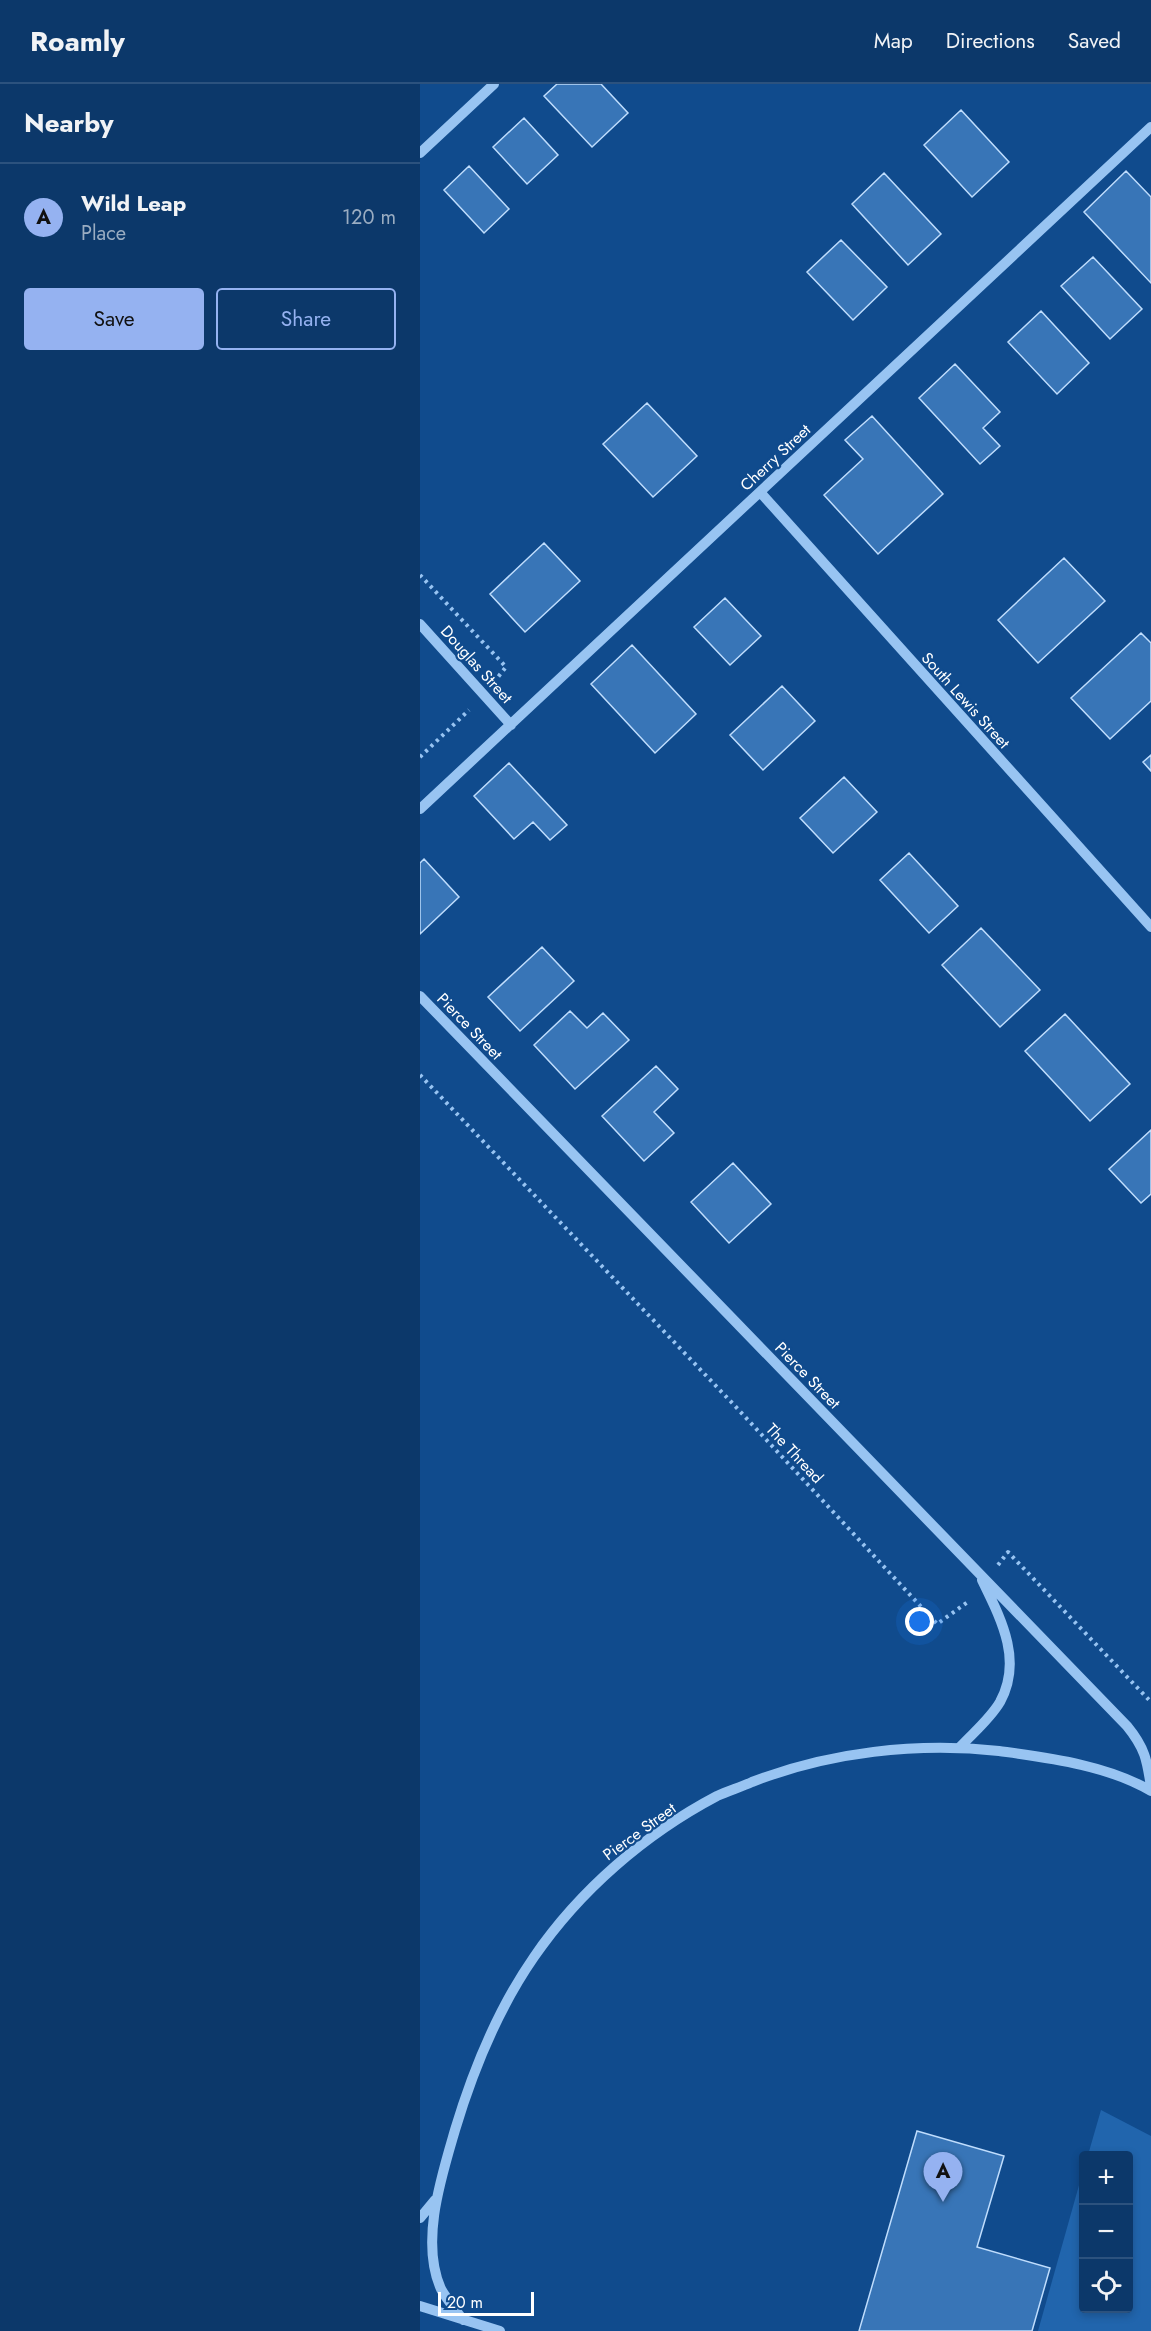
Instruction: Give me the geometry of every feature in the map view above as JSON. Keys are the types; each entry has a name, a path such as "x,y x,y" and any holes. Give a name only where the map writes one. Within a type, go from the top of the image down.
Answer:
{"street":[{"path":"420,153 494,84"},
{"name":"Cherry Street","path":"420,809 1151,127"},
{"name":"South Lewis Street","path":"760,492 1151,927"},
{"name":"Douglas Street","path":"420,624 511,724"},
{"name":"Pierce Street","path":"420,996 1135,1736 1147,1758 1151,1789"},
{"path":"960,1747 999,1703 1010,1671 1006,1634 982,1578"},
{"name":"Pierce Street","path":"463,2320 440,2288 430,2256 429,2238 437,2198 461,2110 478,2063 502,2010 533,1958 562,1920 598,1880 669,1826 718,1796 780,1771 828,1759 884,1751 960,1747 1035,1756 1100,1770 1151,1789"},
{"path":"420,2218 437,2198"},
{"path":"421,2308 500,2331"}],"path":[{"name":"The Thread","path":"420,1075 727,1397 937,1624 966,1604 982,1578 1008,1552 1151,1702"}],"shaded area":[{"path":"1101,2110 1151,2136 1151,2331 1038,2331 1079,2185 1079,2313 1133,2313 1133,2151 1089,2151"}],"building":[{"path":"557,84 601,84 628,113 592,147 544,96"},
{"path":"961,110 1009,162 972,197 924,145"},
{"path":"524,118 558,155 527,184 493,147"},
{"path":"469,166 509,209 484,233 444,190"},
{"path":"1126,171 1151,197 1151,283 1084,212"},
{"path":"884,173 941,234 908,265 852,204"},
{"path":"841,240 887,287 853,320 807,272"},
{"path":"1093,257 1142,309 1110,339 1061,286"},
{"path":"1041,311 1089,363 1057,394 1008,342"},
{"path":"955,364 1000,412 983,428 1000,446 980,464 919,398"},
{"path":"647,403 697,456 653,497 603,444"},
{"path":"872,416 943,494 878,554 824,495 863,459 845,440"},
{"path":"544,543 580,581 525,632 490,594"},
{"path":"1064,558 1105,601 1038,663 998,620"},
{"path":"725,598 761,636 730,665 694,627"},
{"path":"1141,633 1151,643 1151,701 1110,739 1071,698"},
{"path":"632,645 696,714 655,753 591,684"},
{"path":"782,686 815,721 763,770 730,735"},
{"path":"1151,755 1151,771 1143,762"},
{"path":"509,763 567,825 550,840 533,822 514,839 474,796"},
{"path":"844,777 877,812 833,853 800,818"},
{"path":"909,853 958,906 929,933 880,880"},
{"path":"424,859 459,897 420,934 420,863"},
{"path":"981,928 1040,990 1000,1027 942,965"},
{"path":"542,947 574,981 520,1031 488,997"},
{"path":"570,1011 587,1028 603,1013 629,1040 575,1089 534,1045"},
{"path":"1065,1014 1130,1084 1090,1121 1025,1051"},
{"path":"656,1066 678,1089 654,1112 674,1133 644,1161 602,1116"},
{"path":"1151,1130 1151,1194 1141,1203 1109,1169"},
{"path":"733,1163 771,1204 729,1243 691,1202"},
{"path":"917,2131 1004,2156 977,2247 1050,2268 1032,2331 859,2331"}],"place":[{"name":"Wild Leap","path":"943,2202"}]}
